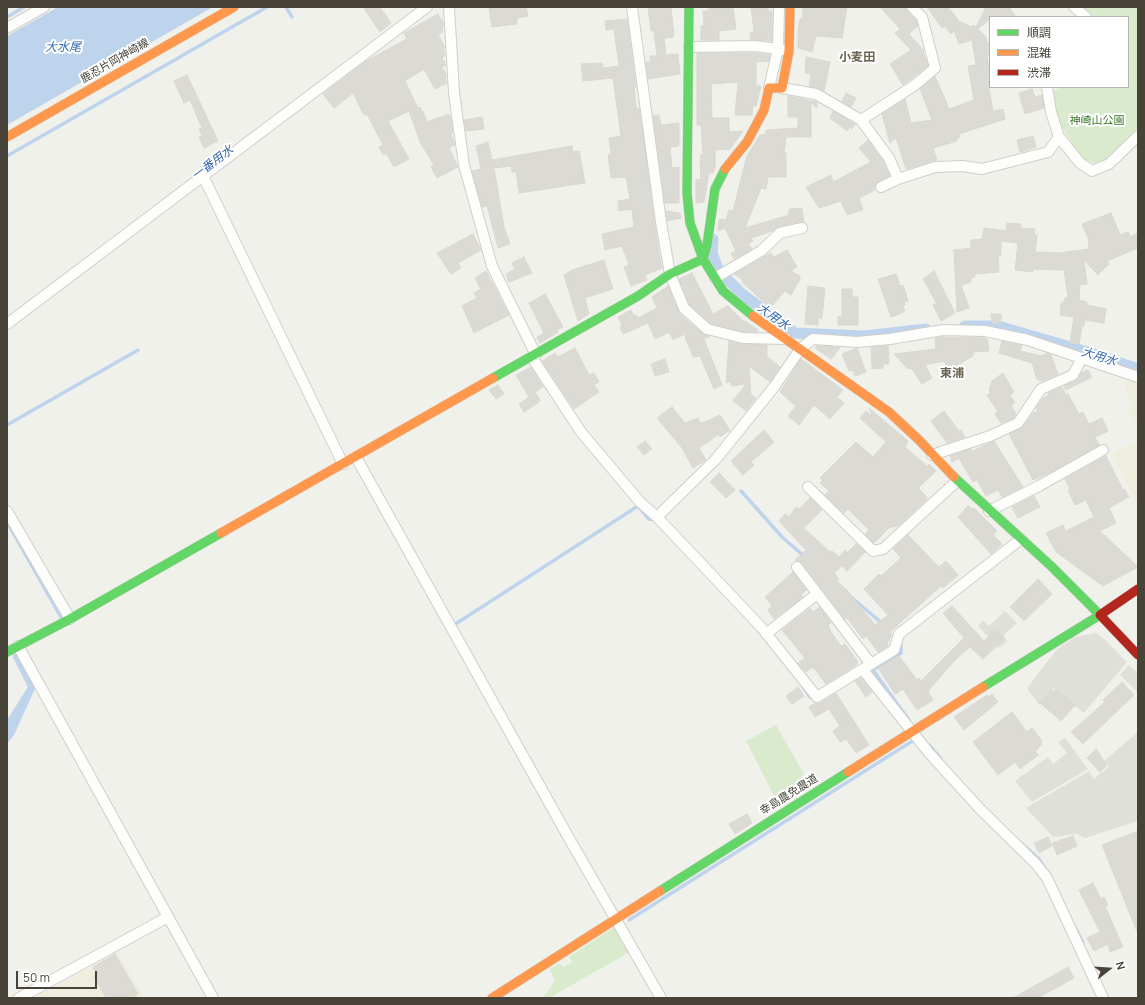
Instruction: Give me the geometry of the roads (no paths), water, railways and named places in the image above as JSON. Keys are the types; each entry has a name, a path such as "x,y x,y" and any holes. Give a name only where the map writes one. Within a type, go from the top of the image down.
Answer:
{"street":[{"path":"7,28 44,7"},
{"name":"鹿忍片岡神崎線","path":"7,137 234,7"},
{"path":"7,324 427,7"},
{"path":"449,7 454,93 464,165 492,266 534,358 581,432 640,502 657,517 766,634 817,697 894,650 899,634 1021,539"},
{"path":"632,7 655,183 670,274 684,308 707,329 743,338 787,339"},
{"path":"689,7 687,193 690,223 703,259 721,275 723,291 752,315 801,348 889,412 957,481 1021,539 1100,615 1138,656"},
{"path":"779,7 783,50"},
{"path":"7,652 20,650 70,619 343,464 357,460 485,382 534,358 638,296 670,274 703,259 707,245 715,189 725,169 747,142 775,88 790,7"},
{"path":"861,120 915,85 935,68 922,17 912,7"},
{"path":"1074,7 1085,16"},
{"path":"688,47 755,46 783,50"},
{"path":"775,88 816,94 861,120 889,158 898,179"},
{"path":"1047,88 1051,112 1059,137 1080,163 1092,171 1109,164 1138,136"},
{"path":"882,186 935,167 963,166 982,169 1048,152 1059,137"},
{"path":"203,176 343,464"},
{"path":"721,275 761,251 780,233 802,228"},
{"path":"657,517 716,459 774,387 801,348 813,339 857,342 890,339 943,330 985,331 1028,340 1138,377"},
{"path":"932,455 990,436 1018,423 1041,389 1073,375 1082,358"},
{"path":"989,511 1039,486 1103,450"},
{"path":"357,460 661,998"},
{"path":"808,487 874,551 883,549 957,481"},
{"path":"7,511 70,619"},
{"path":"797,567 818,594 912,731 980,809 1036,864 1047,878 1103,998"},
{"name":"幸島農免農道","path":"492,998 912,731 1100,615 1138,589"},
{"path":"766,634 818,594"},
{"path":"20,650 213,998"},
{"path":"19,998 168,917"}],"water":[{"name":"大水尾","path":"58,7 213,7 7,125 7,36"},
{"path":"31,682 34,691 14,735 7,744 7,720"}],"waterway":[{"path":"7,17 24,7"},
{"path":"7,156 267,7"},
{"path":"286,7 292,17"},
{"path":"643,125 648,163"},
{"name":"大用水","path":"713,239 712,253 719,271 742,294 795,333 864,336 926,329"},
{"name":"大用水","path":"965,326 998,326 1091,353 1138,369"},
{"path":"7,425 138,350"},
{"path":"741,491 783,538 804,556"},
{"path":"454,625 638,506 649,519 656,520"},
{"path":"7,522 62,619"},
{"path":"851,597 883,624"},
{"path":"901,642 901,653 873,670 909,720"},
{"path":"18,655 33,685"},
{"path":"802,685 810,697"},
{"path":"629,920 914,740"},
{"path":"929,745 941,759"},
{"path":"1022,844 1038,858 1050,875"},
{"path":"1075,927 1083,943"}],"district":[{"name":"小麦田","path":"857,58"},
{"name":"東浦","path":"952,374"}],"park label":[{"name":"神崎山公園","path":"1097,121"}],"water label":[{"name":"一番用水","path":"213,163"}]}
